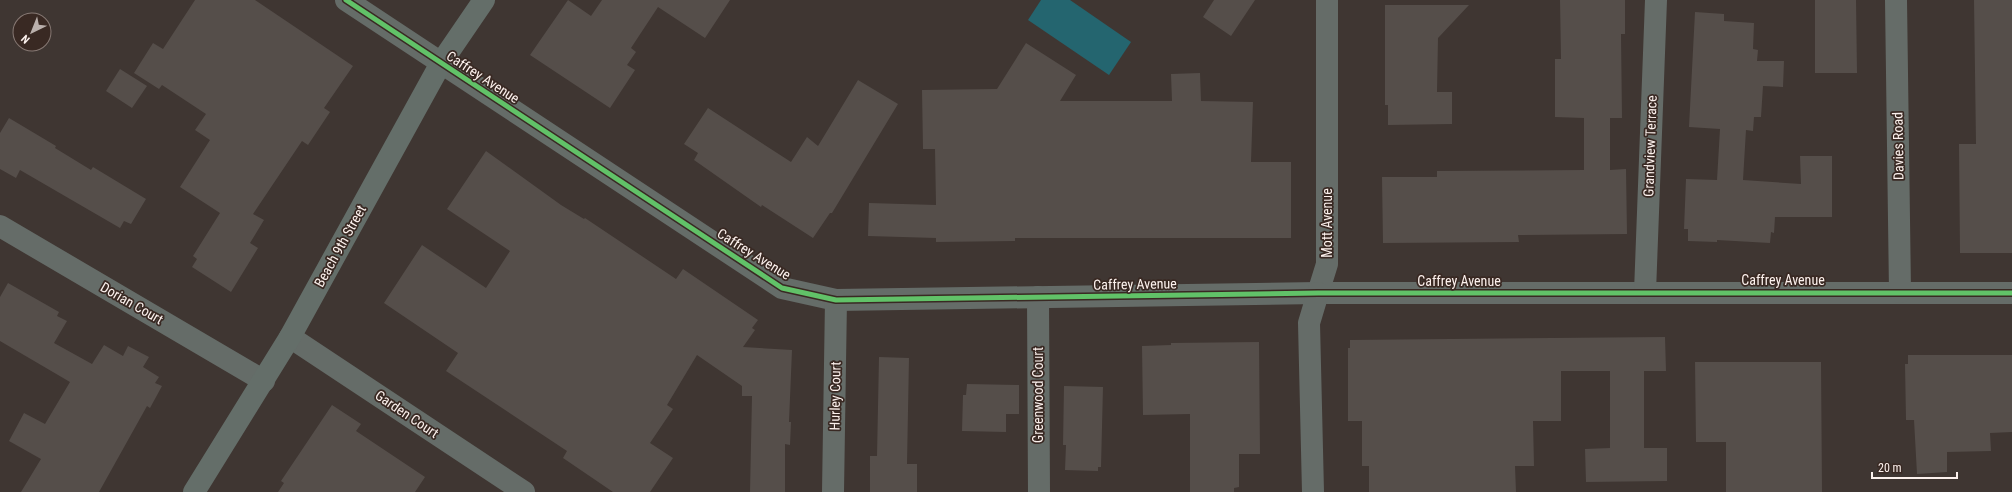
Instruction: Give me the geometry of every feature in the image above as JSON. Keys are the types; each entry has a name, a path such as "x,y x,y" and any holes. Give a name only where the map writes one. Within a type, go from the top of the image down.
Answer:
{"main road":[{"name":"Beach 9th Street","path":"194,492 290,337 441,63 484,0"}],"street":[{"name":"Caffrey Avenue","path":"346,0 782,288 836,300 1318,293 2012,293"},
{"name":"Mott Avenue","path":"1313,492 1309,324 1327,264 1327,0"},
{"name":"Grandview Terrace","path":"1645,292 1656,0"},
{"name":"Davies Road","path":"1896,0 1900,292"},
{"name":"Dorian Court","path":"0,226 264,380"},
{"name":"Greenwood Court","path":"1038,297 1039,492"},
{"name":"Hurley Court","path":"833,492 836,300"},
{"name":"Garden Court","path":"290,337 524,492"}],"water":[{"path":"1041,0 1070,0 1131,42 1109,75 1028,20"}],"building":[{"path":"195,0 255,0 353,66 324,108 330,112 308,145 302,141 253,214 264,220 250,243 258,248 231,292 192,267 197,259 193,256 220,213 180,187 210,140 195,130 206,114 162,85 159,89 134,73 153,43 163,49"},
{"path":"568,0 591,16 602,0 730,0 705,38 658,7 631,48 636,52 627,65 635,70 610,108 530,55"},
{"path":"1214,0 1255,0 1231,36 1203,17"},
{"path":"1560,0 1625,0 1625,34 1621,34 1622,118 1610,118 1610,170 1626,169 1627,234 1518,235 1519,242 1383,243 1382,177 1437,177 1437,171 1584,170 1584,118 1555,117 1555,59 1561,59"},
{"path":"1815,0 1856,0 1857,73 1815,73"},
{"path":"1974,0 2012,0 2012,253 1960,253 1959,144 1976,144"},
{"path":"1385,5 1469,5 1438,38 1437,92 1452,92 1452,124 1388,125 1388,105 1385,105"},
{"path":"1695,12 1724,14 1724,21 1754,23 1753,49 1758,50 1757,61 1784,61 1783,87 1763,86 1761,117 1754,117 1753,131 1746,130 1743,180 1801,184 1800,156 1832,156 1832,217 1775,217 1774,233 1771,232 1770,243 1717,240 1717,242 1688,241 1688,229 1684,229 1686,179 1717,180 1720,129 1689,127"},
{"path":"1026,43 1076,75 1060,101 1172,101 1171,74 1200,73 1201,101 1253,102 1251,162 1291,162 1291,238 1015,238 1015,241 936,242 936,238 868,236 869,203 936,205 935,149 923,149 922,90 997,89"},
{"path":"120,69 147,86 132,108 106,91"},
{"path":"858,80 898,104 832,213 830,213 813,238 762,205 761,207 694,160 698,153 684,144 708,108 791,162 807,137 818,146"},
{"path":"9,118 56,146 55,148 91,170 93,167 146,199 131,224 124,221 120,228 20,170 16,178 0,169 0,133"},
{"path":"486,151 561,205 584,219 585,218 676,279 683,269 758,320 752,328 755,330 743,347 792,350 789,422 791,422 790,445 785,444 785,492 750,492 752,396 742,396 742,386 697,355 667,405 673,409 650,443 673,458 650,492 613,492 563,458 567,451 446,371 458,353 384,303 422,245 486,288 510,251 447,209"},
{"path":"8,283 59,312 57,316 67,321 54,343 92,364 104,345 123,356 128,346 149,357 143,367 159,377 155,383 162,386 150,408 147,406 99,492 21,492 41,459 9,441 24,413 45,424 70,382 0,341 0,297"},
{"path":"1665,337 1666,371 1644,371 1644,448 1667,448 1667,481 1586,482 1585,449 1610,448 1610,371 1561,371 1561,421 1533,421 1534,466 1515,466 1516,492 1369,492 1369,466 1362,466 1362,421 1348,421 1348,348 1350,348 1350,340"},
{"path":"1259,342 1260,454 1239,454 1239,487 1234,488 1234,492 1190,492 1190,414 1143,415 1142,346 1171,345 1171,343"},
{"path":"1908,355 2012,355 2012,432 1990,433 1991,451 1947,452 1947,472 1917,474 1914,420 1906,420 1905,364 1908,364"},
{"path":"879,357 909,358 907,464 917,464 917,492 870,492 870,456 877,456"},
{"path":"1695,362 1821,362 1822,492 1726,492 1726,442 1696,442"},
{"path":"967,384 1019,385 1019,414 1006,414 1006,432 962,431 963,395 966,395"},
{"path":"1064,386 1103,387 1101,467 1098,467 1098,471 1065,470 1066,445 1063,445"},
{"path":"332,405 361,424 356,431 425,477 415,492 278,492 284,483 281,481"}],"cycle path":[{"path":"346,0 782,288 836,300 1318,293 2012,293"}]}
